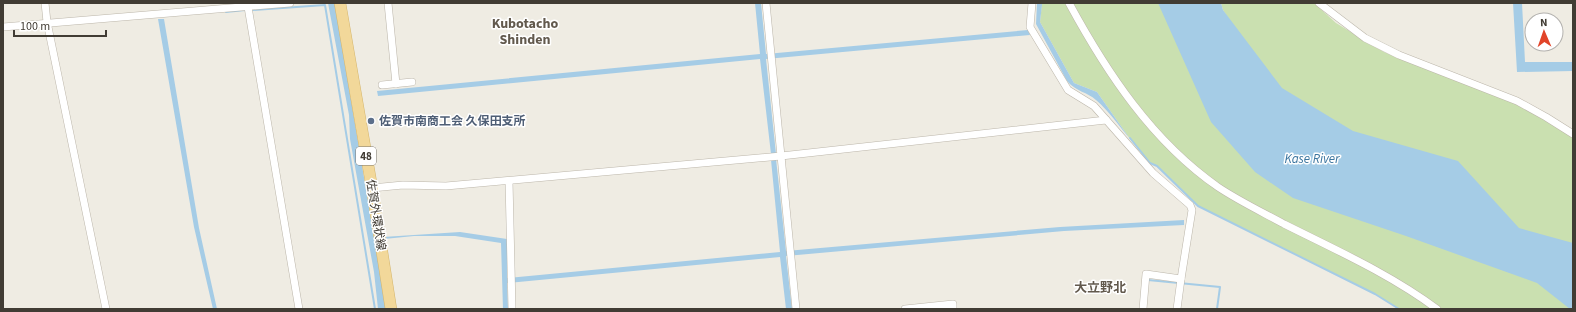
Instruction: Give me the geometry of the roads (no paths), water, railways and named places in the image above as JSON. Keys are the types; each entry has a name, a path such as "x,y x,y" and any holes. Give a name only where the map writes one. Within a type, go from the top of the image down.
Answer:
{"main road":[{"name":"佐賀外環状線","path":"340,3 391,309"}],"street":[{"path":"45,3 106,309"},
{"path":"3,27 233,5 248,7 290,3"},
{"path":"388,3 396,84"},
{"path":"766,3 796,309"},
{"path":"1032,3 1030,27 1068,90 1094,106 1153,174 1190,205 1192,210 1178,309"},
{"path":"1069,3 1098,55 1127,97 1152,128 1192,168 1219,188 1412,291 1437,309"},
{"path":"1319,3 1365,38 1399,55 1517,102 1546,116 1573,134"},
{"path":"248,7 299,309"},
{"path":"382,85 412,82"},
{"path":"372,188 403,185 446,186 780,156 1106,120"},
{"path":"509,181 512,309"},
{"path":"1143,309 1146,274 1181,282"},
{"path":"905,309 953,304 954,309"}],"water":[{"path":"328,3 335,4 386,309 378,309 374,272 350,139 349,115"},
{"path":"755,3 761,3 766,54 1028,30 1030,35 766,59 776,154 771,154 760,59 378,96 377,91 760,54"},
{"path":"1037,3 1042,3 1040,22 1074,83 1097,92 1130,139 1101,104 1093,97 1074,87 1067,81 1036,24"},
{"name":"Kase River","path":"1158,3 1221,3 1223,10 1282,88 1353,131 1458,161 1519,228 1573,243 1573,309 1570,309 1537,283 1406,236 1293,198 1255,172 1211,122"},
{"path":"1513,3 1522,3 1525,62 1573,62 1573,71 1517,72"},
{"path":"158,19 164,19 199,228 217,309 213,309 194,227"},
{"path":"776,159 786,251 1060,227 1184,220 1184,225 1064,231 786,256 792,309 786,309 780,257 507,283 508,309 503,309 501,243 455,236 414,236 384,239 383,237 460,232 507,239 507,278 780,252 771,160"}],"waterway":[{"path":"253,10 325,5 375,309"},
{"path":"226,12 245,10"},
{"path":"1130,138 1150,163 1157,166 1198,206 1375,294 1399,309"},
{"path":"1148,280 1220,287 1217,309"}],"place":[{"name":"佐賀市南商工会 久保田支所","path":"371,121"}],"district":[{"name":"Kubotacho Shinden","path":"525,32"},
{"name":"大立野北","path":"1100,287"}]}
